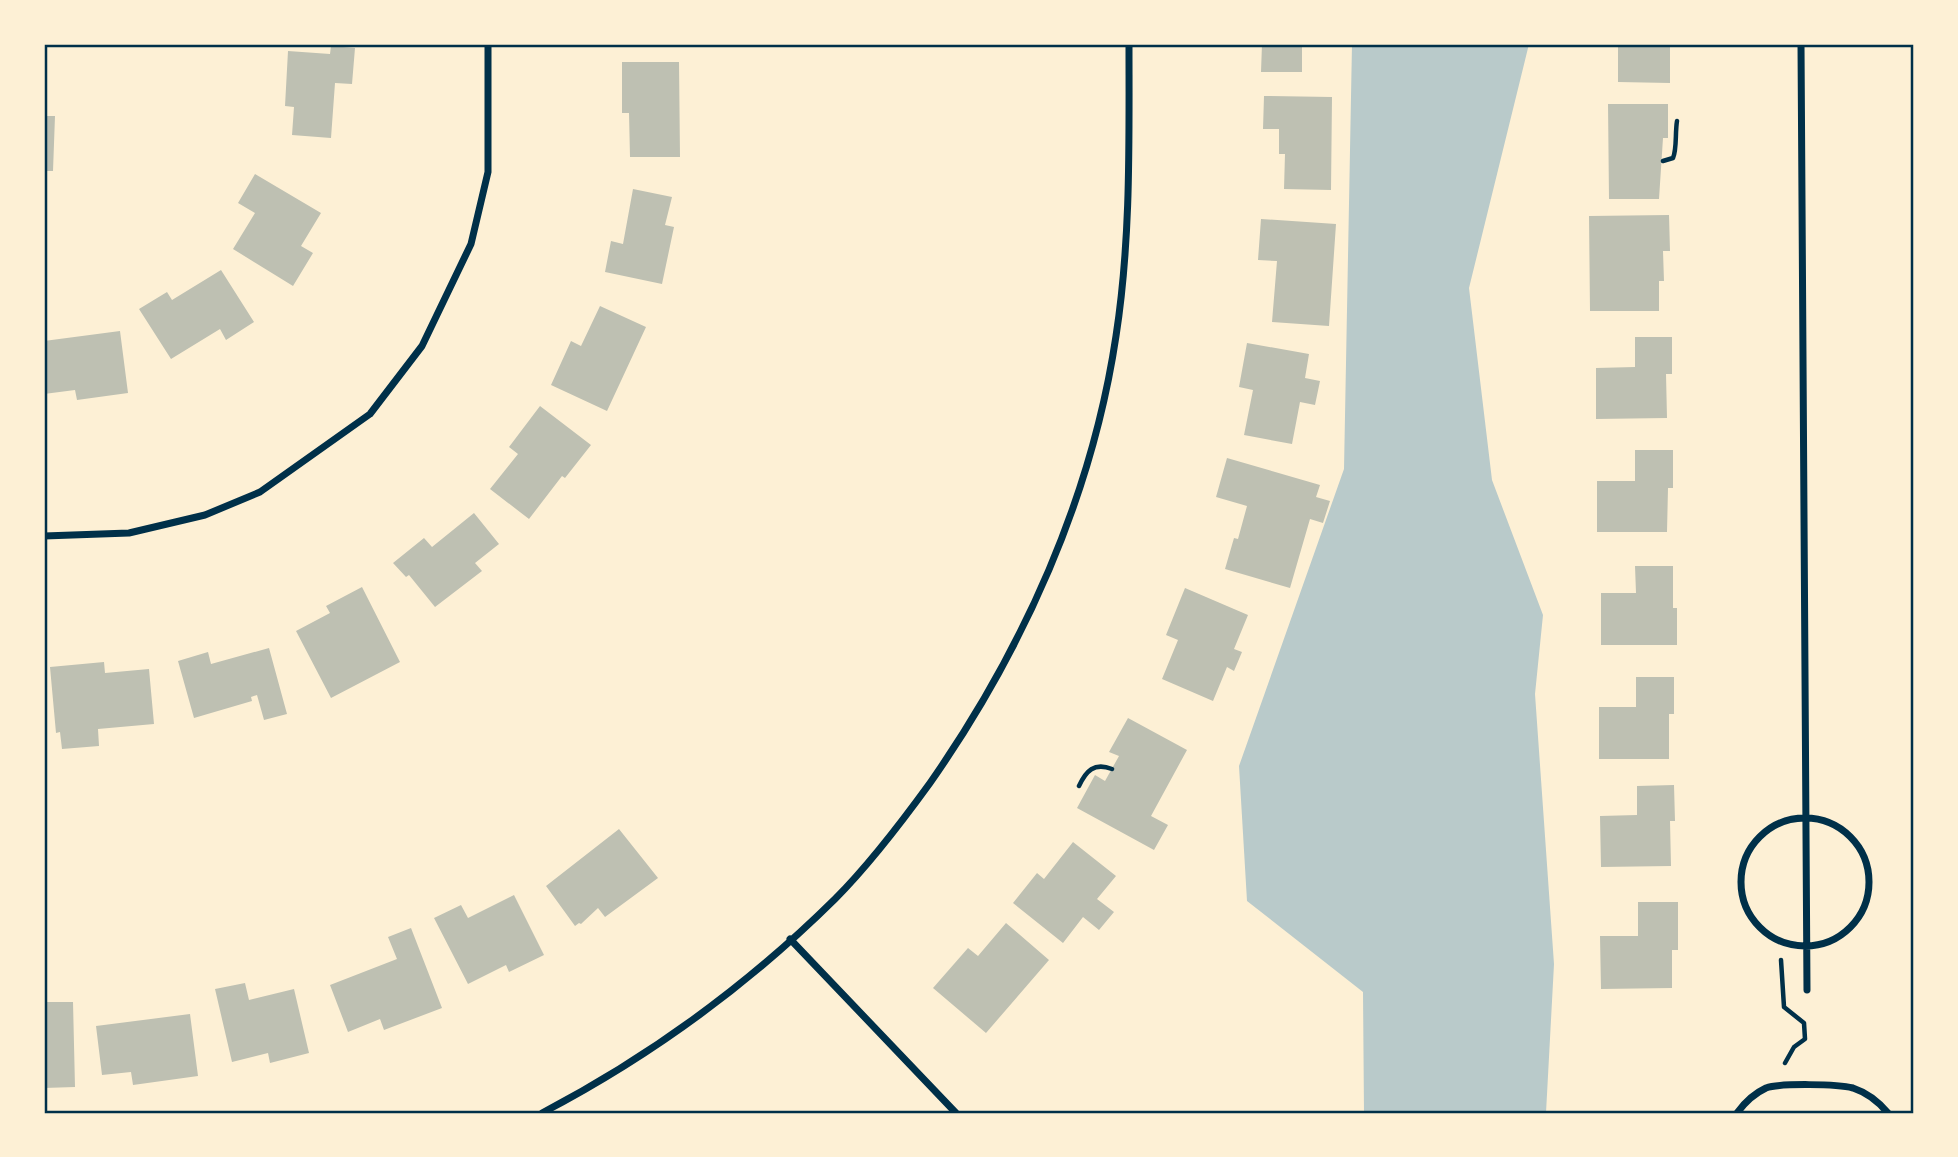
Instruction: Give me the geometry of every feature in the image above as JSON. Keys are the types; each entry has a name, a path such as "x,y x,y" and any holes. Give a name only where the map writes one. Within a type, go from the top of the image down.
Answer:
{"street":[{"path":"44,536 129,533 205,515 260,492 370,414 422,346 471,244 488,172 488,44"},
{"path":"542,1113 595,1086 672,1037 746,979 836,898 878,851 947,758 1017,642 1054,559 1095,436 1116,338 1125,267 1129,202 1129,44"},
{"path":"1801,44 1807,990"},
{"path":"1806,818 1833,825 1850,837 1867,864 1869,885 1865,906 1853,924 1828,942 1807,946 1787,944 1761,929 1748,913 1740,884 1743,864 1758,838 1783,821 1806,818"},
{"path":"790,939 956,1113"},
{"path":"1737,1113 1748,1099 1766,1088 1785,1084 1851,1087 1876,1099 1888,1113"}],"path":[{"path":"1663,161 1673,158 1675,154 1674,135 1677,121"},
{"path":"1079,786 1091,769 1102,765 1112,769"},
{"path":"1781,960 1784,1007 1804,1023 1805,1039 1794,1047 1785,1063"}],"shaded area":[{"path":"1352,44 1529,44 1469,288 1492,480 1543,615 1535,694 1554,964 1546,1113 1364,1113 1363,992 1247,901 1239,766 1344,469"}],"building":[{"path":"1262,44 1302,44 1302,72 1261,72"},
{"path":"1618,44 1670,44 1670,83 1618,82"},
{"path":"331,46 355,48 352,84 335,83 331,138 292,135 294,107 285,106 288,51 330,54"},
{"path":"622,62 679,62 680,157 630,157 629,113 622,113"},
{"path":"1264,96 1332,97 1331,190 1284,189 1285,154 1279,154 1279,129 1263,129"},
{"path":"1608,104 1668,104 1668,138 1663,138 1659,199 1609,199"},
{"path":"44,116 55,116 53,171 44,171"},
{"path":"255,174 321,213 301,246 313,253 293,286 233,249 255,213 238,203"},
{"path":"633,189 672,197 665,225 674,227 662,284 605,272 611,241 623,244"},
{"path":"1669,215 1670,251 1663,251 1664,281 1659,281 1659,311 1590,311 1589,216"},
{"path":"1261,219 1336,224 1329,326 1272,322 1277,261 1258,260"},
{"path":"221,270 254,322 226,340 220,329 171,359 139,309 167,292 172,300"},
{"path":"600,306 646,327 607,411 551,385 571,341 581,346"},
{"path":"120,331 128,393 77,400 75,390 44,394 44,341"},
{"path":"1635,337 1672,337 1672,374 1666,374 1667,418 1596,419 1596,368 1635,367"},
{"path":"1247,343 1309,354 1305,378 1320,381 1315,405 1300,402 1292,444 1244,435 1253,390 1239,387"},
{"path":"540,406 591,445 565,478 562,476 529,519 490,489 518,454 509,447"},
{"path":"1635,450 1673,450 1673,488 1668,488 1667,532 1597,532 1597,481 1635,481"},
{"path":"1227,458 1320,485 1316,497 1330,501 1323,523 1310,519 1290,588 1225,569 1234,538 1238,539 1247,506 1216,497"},
{"path":"474,513 499,544 475,563 482,571 435,607 409,575 406,577 393,563 424,538 432,547"},
{"path":"1635,566 1673,566 1673,608 1677,608 1677,645 1601,645 1601,593 1636,593"},
{"path":"362,587 400,662 331,698 296,631 330,613 326,606"},
{"path":"1185,588 1248,615 1234,649 1242,652 1234,671 1227,667 1213,701 1162,679 1178,640 1166,635"},
{"path":"269,648 287,714 264,720 257,695 251,697 252,701 194,718 178,661 208,652 211,664"},
{"path":"104,662 105,673 149,669 154,724 98,729 99,746 62,749 60,732 56,733 50,667"},
{"path":"1636,677 1674,677 1674,714 1669,714 1669,759 1599,759 1599,707 1636,707"},
{"path":"1128,718 1187,750 1151,816 1168,825 1154,850 1077,808 1095,775 1105,781 1119,756 1109,752"},
{"path":"1674,785 1675,821 1670,821 1671,866 1601,867 1600,816 1637,815 1637,786"},
{"path":"619,829 658,878 605,917 598,908 581,924 575,926 546,886"},
{"path":"1073,842 1116,876 1097,899 1114,912 1099,930 1083,917 1063,943 1013,903 1037,873 1044,879"},
{"path":"514,895 544,955 509,972 506,965 468,984 434,918 461,905 468,918"},
{"path":"1638,902 1678,902 1678,950 1672,950 1672,988 1601,989 1600,936 1638,936"},
{"path":"1006,923 1049,960 986,1033 933,988 968,948 978,956"},
{"path":"411,928 442,1008 384,1030 380,1019 348,1032 330,985 397,959 388,937"},
{"path":"245,983 249,1000 294,989 309,1053 270,1063 268,1053 232,1062 215,989"},
{"path":"44,1002 73,1002 75,1087 44,1088"},
{"path":"190,1014 198,1076 133,1085 131,1072 102,1075 96,1026"}]}
